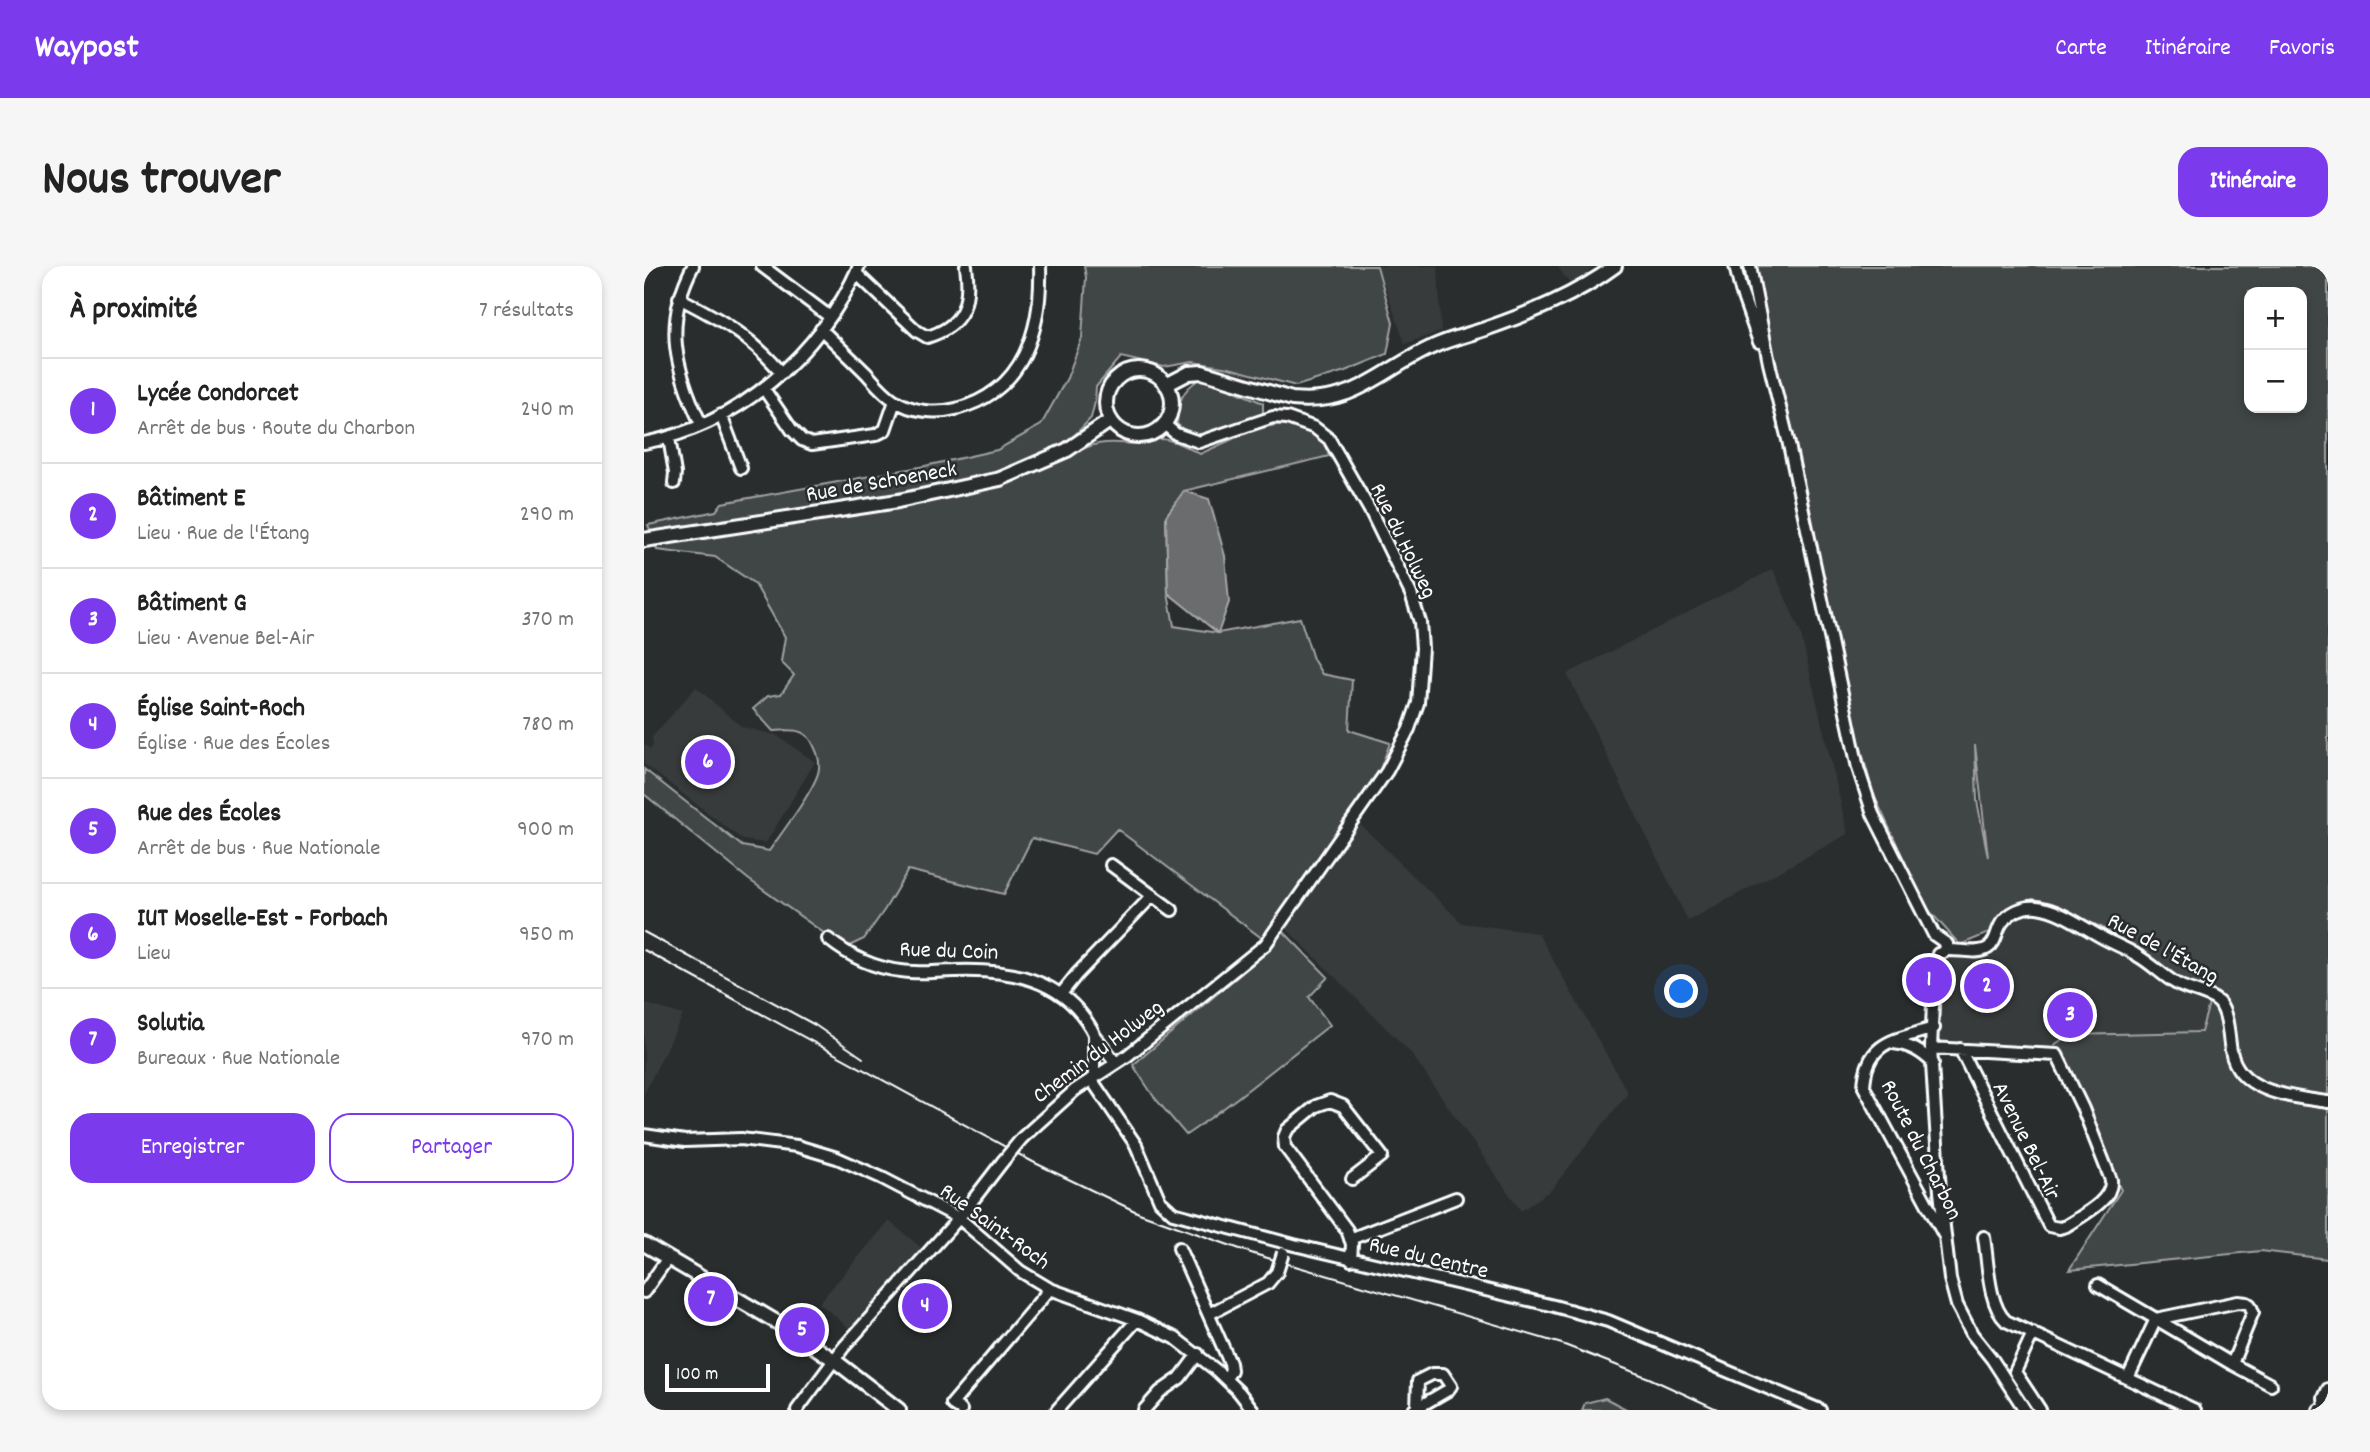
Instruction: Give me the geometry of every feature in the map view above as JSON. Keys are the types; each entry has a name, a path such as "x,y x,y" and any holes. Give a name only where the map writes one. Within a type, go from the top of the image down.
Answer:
{"main road":[{"path":"1166,385 1189,373 1202,372 1292,399 1307,400 1346,394 1367,386 1441,343 1549,305 1615,266"},
{"path":"1135,370 1144,370 1153,373 1166,385 1170,391 1171,407 1164,424 1149,434 1135,435 1121,430 1111,420 1106,401 1108,391 1119,376 1135,370"},
{"name":"Rue de Schoeneck","path":"644,540 898,501 1000,479 1067,450 1111,420"},
{"path":"644,1244 747,1303 834,1360 899,1410"}],"street":[{"path":"693,266 679,298 674,331 685,390 701,424"},
{"path":"644,443 669,438 701,424 764,389 821,329 858,269 916,331 927,337 957,320 965,307 966,266"},
{"path":"821,329 895,401 930,412 968,406 988,397 1006,382 1018,367 1033,333 1041,291 1040,266"},
{"path":"1735,266 1744,300 1769,363"},
{"path":"1750,266 1769,363"},
{"path":"767,267 830,317"},
{"path":"679,298 728,323 764,351 782,373"},
{"name":"Route du Charbon","path":"1769,363 1858,768 1873,814 1938,939 1932,946 1942,952 1935,963 1931,1048 1940,1192 1950,1279 1963,1319 2025,1410"},
{"path":"764,389 792,430 802,440 812,444 875,435 885,430 895,401"},
{"path":"720,415 741,468"},
{"name":"Rue du Holweg","path":"1164,424 1176,433 1199,442 1273,417 1287,418 1315,428 1329,439 1372,514 1406,583 1420,622 1422,648 1418,703 1409,729 1387,771 1276,930"},
{"path":"669,438 674,483"},
{"path":"1111,865 1172,910"},
{"path":"1061,994 1153,895"},
{"name":"Rue de l'Étang","path":"1942,952 1986,949 1996,937 2001,924 2020,908 2038,907 2054,912 2138,955 2177,984 2213,997 2220,1003 2225,1016 2231,1054 2240,1071 2252,1082 2287,1096 2328,1102"},
{"name":"Chemin du Holweg","path":"797,1410 834,1360 959,1218 1022,1138 1092,1078 1116,1063 1265,945 1276,930"},
{"name":"Rue du Coin","path":"828,939 846,953 895,970 1011,972 1033,979 1061,994 1088,1023 1116,1063"},
{"name":"Route du Charbon","path":"1934,1028 1889,1042 1876,1049 1865,1070 1864,1087 1947,1241"},
{"path":"1092,1078 1094,1034"},
{"name":"Route du Charbon","path":"1889,1042 1910,1045 1933,1063"},
{"name":"Avenue Bel-Air","path":"1931,1048 1960,1049 2057,1055 2083,1109 2110,1180 2111,1190 2105,1198 2066,1226 2049,1226 1960,1049"},
{"name":"Rue du Centre","path":"1092,1078 1136,1145 1157,1196 1165,1208 1180,1216 1284,1248 1351,1259 1608,1321 1819,1410"},
{"path":"1351,1259 1350,1239 1343,1223 1284,1143 1287,1130 1321,1104 1334,1102 1343,1106 1382,1156 1352,1179"},
{"name":"Rue Saint-Roch","path":"644,1135 685,1141 741,1139 797,1146 837,1158 883,1178 959,1218 1020,1271 1050,1289 1175,1338 1226,1379 1253,1410"},
{"path":"1923,1198 1940,1192"},
{"path":"1350,1239 1456,1198"},
{"path":"1984,1237 1994,1304 1999,1315 2006,1321 2128,1378 2175,1406 2195,1410"},
{"path":"1179,1248 1230,1363 1231,1370 1226,1379"},
{"path":"1209,1314 1268,1283 1278,1272 1284,1248"},
{"path":"644,1292 668,1258"},
{"path":"2098,1285 2271,1385"},
{"path":"961,1410 952,1404 1050,1289"},
{"path":"2156,1319 2238,1302 2250,1305 2253,1312 2232,1364"},
{"path":"2128,1378 2156,1319"},
{"path":"1057,1410 1137,1321"},
{"path":"2033,1333 2015,1372 2040,1410"},
{"path":"1144,1410 1160,1392 1180,1378 1198,1354"},
{"path":"2324,1407 2328,1389"}],"shaded area":[{"path":"1084,266 1377,266 1393,323 1387,354 1345,371 1296,386 1229,368 1193,362 1164,367 1121,357 1096,387 1091,418 1075,435 1083,449 1103,443 1140,444 1163,439 1200,454 1255,429 1286,423 1322,437 1329,456 1184,491 1166,516 1168,593 1174,626 1218,633 1300,618 1313,659 1322,674 1352,680 1349,730 1390,743 1379,772 1263,939 1117,829 1094,854 1032,838 1004,894 908,870 864,939 845,948 748,879 644,794 644,769 742,846 769,851 813,785 819,764 816,751 808,737 795,730 773,731 753,709 768,696 781,694 794,675 781,662 785,637 755,584 715,557 657,550 648,525 716,511 722,503 997,450 1041,425 1067,378 1082,338 1086,277"},
{"path":"1378,266 1438,266 1441,331 1405,344"},
{"path":"1557,266 1596,266 1571,285"},
{"path":"1753,266 2328,266 2328,1259 2261,1251 2069,1270 2121,1190 2053,1052 2054,1045 2069,1035 2201,1032 2212,993 2185,982 2101,927 2033,899 2007,912 1991,932 1960,945 1926,907 1873,793 1851,711","holes":["1975,745 1988,857 1977,801"]},
{"path":"1200,379 1214,382 1263,403 1263,414 1207,436 1189,434 1177,424 1178,410 1185,393"},
{"path":"1184,491 1209,499 1225,556 1229,602 1218,633 1168,593 1166,516"},
{"path":"1773,569 1800,631 1848,834 1688,921 1567,674"},
{"path":"696,687 742,727 776,735 815,762 766,843 743,840 644,764 644,744 651,749 652,737"},
{"path":"1361,825 1462,923 1538,933 1628,1093 1551,1190 1521,1211 1410,1052 1284,926 1344,839"},
{"path":"2033,909 2055,916 2138,959 2209,1002 2201,1032 2069,1035 2053,1052 1954,1046 1936,1042 1938,966 1946,957 1996,953 1997,945 2014,916"},
{"path":"1282,930 1328,977 1309,997 1330,1025 1186,1135 1154,1097 1133,1065 1270,949"},
{"path":"644,1003 683,1015 644,1094"},
{"path":"889,1221 924,1250 851,1330 819,1303"},
{"path":"1605,1398 1628,1410 1582,1410 1585,1403"}],"railway":[{"path":"644,932 815,1025 863,1058"},
{"path":"644,950 1033,1162 1139,1213 1254,1254 1562,1344 1649,1378 1719,1410"}],"place":[{"name":"IUT Moselle-Est - Forbach","path":"708,762"},
{"name":"Lycée Condorcet","path":"1929,980"},
{"name":"Bâtiment E","path":"1987,986"},
{"name":"Bâtiment G","path":"2070,1015"},
{"name":"Solutia","path":"711,1299"},
{"name":"Église Saint-Roch","path":"925,1306"},
{"name":"Rue des Écoles","path":"802,1330"}]}
